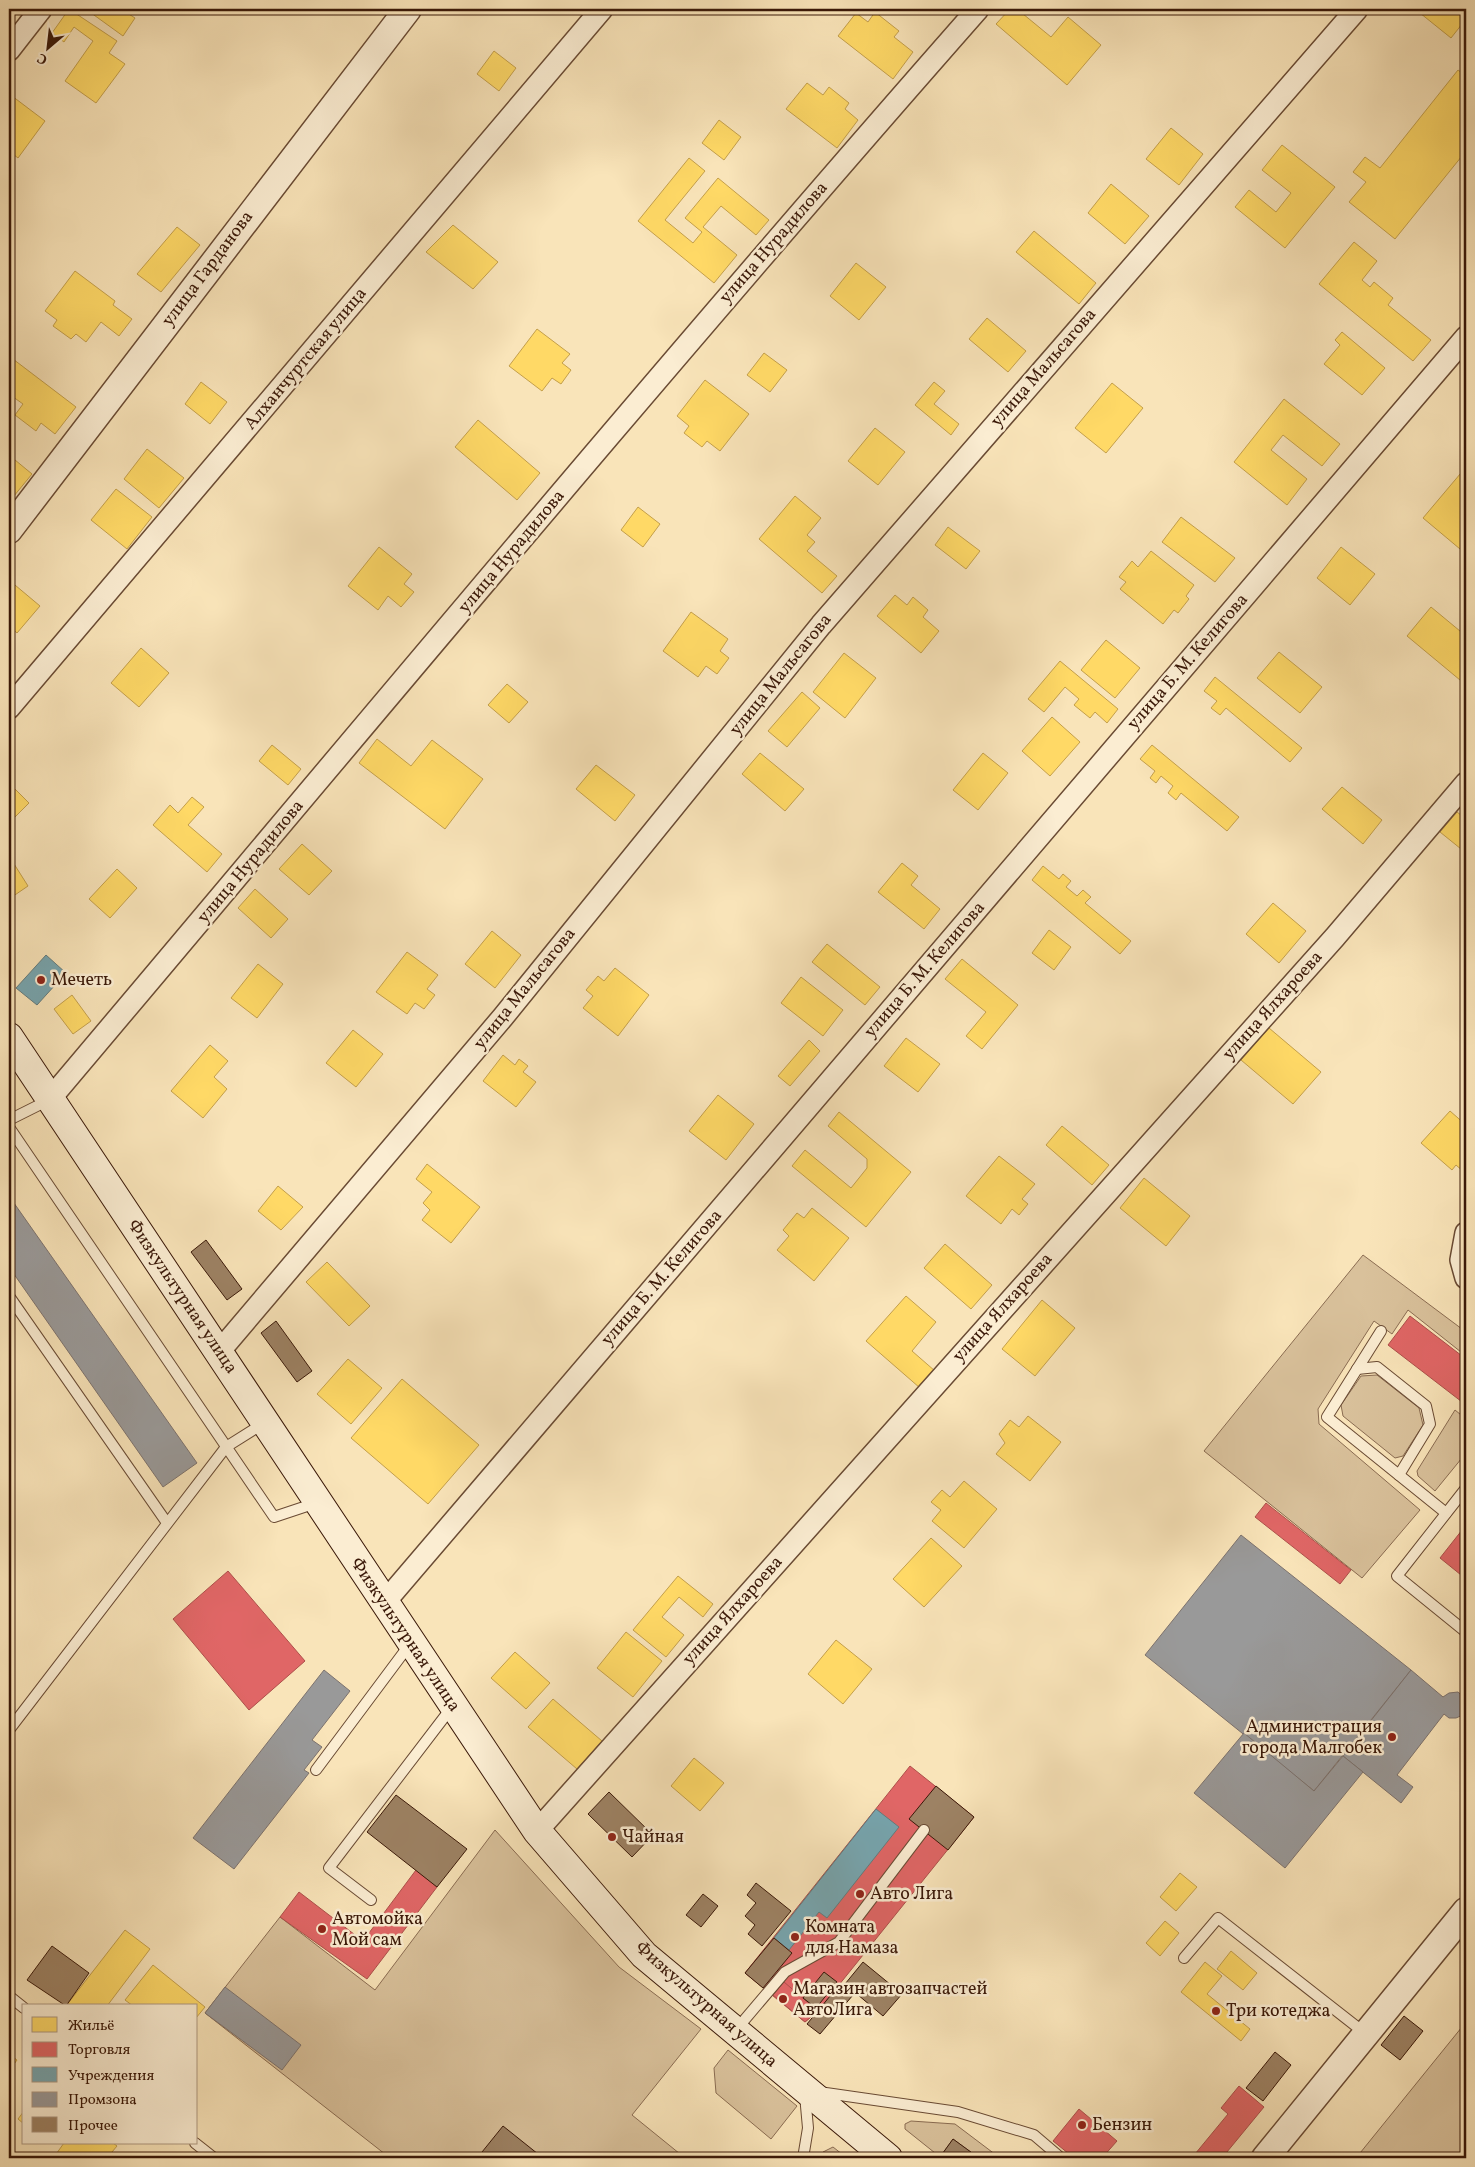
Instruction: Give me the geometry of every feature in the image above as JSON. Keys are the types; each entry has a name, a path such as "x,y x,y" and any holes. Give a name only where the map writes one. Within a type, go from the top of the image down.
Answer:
{"main road":[{"name":"Физкультурная улица","path":"9,1036 452,1706 537,1831 644,1955 888,2158"}],"street":[{"path":"9,50 41,9"},
{"name":"улица Гарданова","path":"9,530 408,9"},
{"name":"Алханчуртская улица","path":"9,708 602,9"},
{"name":"улица Нурадилова","path":"50,1099 641,399 843,162 978,9"},
{"name":"улица Мальсагова","path":"218,1353 504,1017 821,625 1357,9"},
{"name":"улица Б. М. Келигова","path":"384,1603 1466,337"},
{"name":"улица Ялхароева","path":"537,1831 1335,937 1466,783"},
{"path":"1466,1233 1461,1260 1466,1278"},
{"path":"1265,2158 1466,1911"}],"lane":[{"path":"9,1120 50,1099"},
{"path":"9,1127 274,1517 318,1502"},
{"path":"9,1296 167,1523"},
{"path":"1381,1331 1327,1417 1446,1513"},
{"path":"1357,1369 1377,1367 1426,1406 1430,1424 1399,1475"},
{"path":"9,1730 226,1447 264,1422"},
{"path":"1466,1488 1398,1576 1466,1632"},
{"path":"316,1770 411,1643"},
{"path":"371,1900 329,1868 452,1706"},
{"path":"735,2032 785,1972 839,1942 924,1830"},
{"path":"1184,1958 1218,1918 1366,2034"},
{"path":"9,1996 22,2006"},
{"path":"803,2158 808,2128 805,2090 958,2112 1034,2135 1061,2158"},
{"path":"196,2144 214,2158"}],"shaded area":[{"path":"1363,1255 1466,1332 1466,1356 1408,1310 1392,1334 1374,1321 1318,1409 1319,1424 1420,1510 1362,1578 1204,1451"},
{"path":"1377,1375 1419,1408 1423,1425 1403,1456 1395,1458 1343,1416 1341,1405 1361,1376"},
{"path":"1455,1410 1466,1419 1466,1453 1435,1491 1418,1476 1417,1471"},
{"path":"495,1830 619,1967 701,2029 632,2115 685,2158 390,2158 205,2013 280,1917 375,1990"},
{"path":"1466,2022 1466,2158 1356,2158"},
{"path":"728,2050 797,2106 771,2139 716,2093 714,2068"},
{"path":"911,2121 955,2124 1000,2158 979,2158 953,2139 940,2157 905,2129 905,2124"},
{"path":"833,2147 847,2158 822,2158 823,2152"}],"building: Жильё":[{"path":"69,9 117,41 109,53 125,64 96,103 65,81 93,41 74,27 64,42 52,33"},
{"path":"88,9 121,9 135,18 123,36"},
{"path":"1010,9 1017,9 1051,37 1068,17 1101,45 1067,85 996,24"},
{"path":"1415,9 1453,9 1466,19 1451,38"},
{"path":"875,12 899,31 894,37 913,52 893,79 838,36 856,13 868,22"},
{"path":"494,51 516,68 499,91 477,74"},
{"path":"1458,70 1466,76 1466,151 1395,239 1349,202 1366,182 1353,172 1365,157 1380,168"},
{"path":"807,83 823,95 829,87 849,103 845,109 858,120 837,148 786,109"},
{"path":"12,96 45,121 18,158 9,151 9,101"},
{"path":"719,120 741,137 724,160 702,143"},
{"path":"1171,128 1203,154 1179,185 1146,159"},
{"path":"1282,145 1335,187 1285,248 1235,207 1249,190 1276,212 1291,193 1262,170"},
{"path":"689,158 705,171 665,220 693,243 702,232 685,218 718,178 769,220 756,235 721,206 703,227 737,255 714,283 638,221"},
{"path":"1111,184 1149,216 1125,244 1088,213"},
{"path":"453,225 498,262 473,289 426,252"},
{"path":"177,227 200,245 161,292 137,274"},
{"path":"1034,231 1096,283 1079,304 1016,252"},
{"path":"1354,242 1377,261 1362,280 1370,287 1374,282 1393,298 1388,305 1431,340 1413,361 1319,284"},
{"path":"856,263 886,287 859,320 830,296"},
{"path":"75,271 115,301 113,305 132,319 119,336 101,322 86,342 76,334 71,339 53,326 57,320 45,311"},
{"path":"987,318 1026,351 1008,372 969,339"},
{"path":"537,329 570,354 562,363 571,370 561,384 552,378 542,391 509,366"},
{"path":"1342,332 1385,368 1362,395 1324,364 1340,345 1335,340"},
{"path":"764,353 787,370 770,392 747,375"},
{"path":"9,356 76,407 55,434 41,423 36,431 15,415 23,404 9,394"},
{"path":"705,380 749,414 720,451 707,441 702,447 684,433 689,426 677,416"},
{"path":"201,382 227,402 210,424 185,404"},
{"path":"934,382 945,391 934,404 959,424 951,435 915,405"},
{"path":"1112,383 1143,408 1106,453 1075,428"},
{"path":"1284,399 1340,444 1322,466 1283,435 1271,450 1307,479 1287,505 1234,462"},
{"path":"478,420 540,473 517,500 455,447"},
{"path":"875,428 905,452 878,485 848,461"},
{"path":"147,449 184,478 159,508 124,479"},
{"path":"9,455 32,474 9,502"},
{"path":"1466,467 1466,554 1423,518"},
{"path":"116,489 152,517 127,549 91,520"},
{"path":"795,496 821,518 807,535 815,542 807,551 837,576 822,593 759,539"},
{"path":"638,507 660,524 643,547 621,530"},
{"path":"1181,517 1235,558 1215,582 1162,542"},
{"path":"948,527 980,551 966,569 935,545"},
{"path":"379,547 412,574 404,584 414,592 401,607 388,596 378,610 348,586"},
{"path":"1341,547 1375,574 1350,605 1317,578"},
{"path":"1151,551 1194,585 1186,596 1189,599 1178,613 1174,610 1163,624 1120,589 1126,582 1119,577 1132,561 1138,567"},
{"path":"9,580 40,606 17,633 9,626"},
{"path":"895,595 907,605 913,597 928,610 923,617 939,631 921,653 877,616"},
{"path":"1431,607 1466,636 1466,685 1407,636"},
{"path":"691,612 728,639 720,651 729,658 717,674 706,666 698,677 663,651"},
{"path":"1106,640 1140,668 1115,698 1081,670"},
{"path":"141,648 169,673 139,707 111,683"},
{"path":"1279,652 1322,687 1300,713 1257,678"},
{"path":"844,653 876,678 845,718 813,692"},
{"path":"1060,661 1118,709 1107,723 1095,712 1090,718 1074,705 1079,699 1065,687 1044,712 1028,699"},
{"path":"1215,677 1302,748 1290,762 1226,708 1220,715 1211,708 1217,701 1204,691"},
{"path":"507,684 528,702 509,723 488,705"},
{"path":"802,692 820,708 787,747 768,731"},
{"path":"1052,717 1080,742 1050,776 1022,751"},
{"path":"377,739 411,766 432,740 483,779 445,829 359,763"},
{"path":"272,745 301,769 288,785 259,761"},
{"path":"1152,745 1239,817 1227,831 1181,793 1176,800 1168,793 1173,786 1161,776 1156,783 1150,778 1155,771 1140,759"},
{"path":"760,753 804,789 785,811 742,774"},
{"path":"983,753 1008,773 978,810 953,790"},
{"path":"596,765 635,795 615,821 576,789"},
{"path":"9,783 29,803 9,823"},
{"path":"1342,787 1382,820 1363,844 1322,809"},
{"path":"192,797 204,807 188,825 222,854 207,872 153,825 170,805 178,813"},
{"path":"1457,812 1466,819 1466,853 1440,832"},
{"path":"302,844 332,871 309,895 279,869"},
{"path":"9,856 28,886 9,899"},
{"path":"902,863 918,876 911,885 940,909 924,929 878,892"},
{"path":"1043,866 1059,879 1063,874 1071,881 1066,887 1077,896 1083,890 1091,897 1085,903 1131,941 1120,954 1032,880"},
{"path":"117,869 137,888 110,918 89,899"},
{"path":"255,889 288,919 271,938 238,908"},
{"path":"1273,903 1306,931 1279,963 1246,934"},
{"path":"1049,930 1071,947 1054,970 1032,953"},
{"path":"492,931 521,955 495,988 465,964"},
{"path":"827,944 880,987 865,1005 812,962"},
{"path":"407,952 438,975 427,989 435,995 424,1009 415,1003 407,1014 376,992"},
{"path":"962,959 1018,1005 982,1049 966,1036 986,1012 945,979"},
{"path":"258,964 283,984 257,1018 231,998"},
{"path":"615,968 649,995 618,1036 583,1008 593,996 586,990 598,976 604,981"},
{"path":"801,977 843,1010 823,1036 781,1003"},
{"path":"72,995 91,1021 73,1034 54,1009"},
{"path":"1269,1028 1321,1072 1293,1104 1241,1060"},
{"path":"353,1030 383,1054 356,1087 326,1063"},
{"path":"906,1038 940,1064 918,1092 884,1066"},
{"path":"809,1040 820,1051 790,1086 778,1076"},
{"path":"210,1045 228,1061 214,1077 227,1089 203,1118 171,1091"},
{"path":"503,1055 515,1065 519,1059 528,1066 523,1072 536,1082 516,1107 483,1081"},
{"path":"718,1095 754,1124 726,1160 689,1131"},
{"path":"1450,1111 1466,1125 1466,1170 1464,1172 1456,1165 1452,1170 1421,1143"},
{"path":"839,1112 911,1172 866,1227 792,1166 805,1150 851,1188 867,1168 867,1159 828,1126"},
{"path":"1062,1126 1109,1165 1092,1185 1046,1145"},
{"path":"999,1156 1035,1184 1022,1199 1028,1204 1019,1215 1012,1209 1001,1224 966,1196"},
{"path":"427,1164 480,1207 451,1243 422,1220 430,1210 423,1203 432,1192 416,1179"},
{"path":"1144,1178 1190,1216 1166,1246 1120,1208"},
{"path":"278,1186 303,1207 281,1230 258,1211"},
{"path":"812,1208 849,1238 814,1281 777,1250 789,1236 783,1230 797,1213 804,1218"},
{"path":"945,1244 992,1285 971,1309 924,1268"},
{"path":"327,1262 370,1306 349,1326 306,1282"},
{"path":"906,1296 936,1322 912,1351 935,1371 920,1388 866,1341"},
{"path":"1042,1300 1075,1328 1035,1376 1002,1349"},
{"path":"348,1359 382,1388 351,1424 317,1394"},
{"path":"402,1379 479,1445 428,1504 351,1438"},
{"path":"1028,1416 1061,1442 1030,1481 996,1454 1005,1443 999,1434 1010,1420 1019,1427"},
{"path":"964,1481 997,1509 964,1548 932,1521 941,1510 931,1502 942,1490 950,1497"},
{"path":"931,1538 962,1566 924,1607 893,1579"},
{"path":"678,1576 713,1604 703,1617 679,1597 662,1617 684,1635 666,1657 633,1630"},
{"path":"626,1632 662,1661 633,1697 597,1668"},
{"path":"836,1640 872,1669 843,1704 808,1674"},
{"path":"515,1652 550,1683 526,1709 491,1678"},
{"path":"553,1699 602,1741 577,1769 528,1727"},
{"path":"694,1758 724,1783 700,1811 671,1786"},
{"path":"1180,1873 1197,1887 1176,1911 1160,1897"},
{"path":"1165,1921 1179,1933 1160,1956 1146,1943"},
{"path":"125,1930 150,1949 109,2004 68,2004"},
{"path":"1231,1951 1257,1973 1243,1990 1217,1969"},
{"name":"Три котеджа","path":"1205,1962 1222,1976 1207,1994 1250,2029 1241,2041 1181,1992"},
{"path":"153,1965 205,2007 198,2016 198,2004 130,2004 125,2000"},
{"path":"9,2054 17,2060 9,2071"},
{"path":"22,2114 22,2122 18,2119"},
{"path":"63,2144 114,2144 117,2146 107,2158 54,2157"}],"building: Торговля":[{"path":"1410,1316 1466,1359 1466,1405 1388,1345"},
{"path":"1266,1503 1351,1570 1340,1584 1255,1517"},
{"path":"1466,1525 1466,1579 1440,1558"},
{"path":"228,1571 305,1661 249,1710 173,1619"},
{"name":"Авто Лига","path":"910,1766 974,1817 818,2011 805,2022 745,1973"},
{"name":"Автомойка Мой сам","path":"416,1870 437,1887 367,1979 280,1917 299,1892 363,1941"},
{"path":"784,1982 818,2011 805,2022 773,1995"},
{"path":"1239,2086 1264,2107 1222,2158 1200,2158 1195,2154 1228,2114 1221,2108"},
{"name":"Бензин","path":"1079,2109 1117,2141 1102,2158 1074,2158 1053,2141"}],"building: Учреждения":[{"name":"Мечеть","path":"46,955 66,973 37,1005 16,988"},
{"path":"876,1809 899,1827 827,1918 819,1912 789,1950 774,1938"}],"building: Промзона":[{"path":"9,1196 197,1463 163,1487 9,1267"},
{"path":"1241,1535 1411,1670 1314,1791 1145,1655"},
{"path":"324,1670 350,1691 312,1740 322,1747 304,1770 309,1773 234,1869 193,1838"},
{"name":"Администрация города Малгобек","path":"1411,1670 1443,1697 1449,1693 1458,1692 1466,1699 1466,1709 1463,1715 1456,1718 1449,1718 1444,1714 1397,1775 1413,1787 1401,1803 1343,1756"},
{"path":"1244,1733 1314,1791 1343,1756 1363,1772 1285,1868 1194,1793"},
{"path":"225,1987 301,2045 282,2070 205,2013"}],"building: Прочее":[{"path":"206,1240 242,1289 227,1300 191,1252"},
{"path":"276,1321 312,1371 297,1382 261,1333"},
{"path":"936,1786 974,1817 948,1850 909,1819"},
{"path":"609,1792 653,1835 632,1857 588,1814"},
{"path":"396,1795 467,1849 437,1887 367,1832"},
{"path":"756,1883 791,1911 762,1946 748,1934 755,1925 745,1916 756,1903 747,1895"},
{"path":"703,1894 718,1906 701,1927 686,1915"},
{"path":"774,1938 792,1953 763,1988 745,1973"},
{"path":"52,1946 89,1973 67,2004 63,2004 27,1980"},
{"path":"863,1962 902,1994 883,2016 845,1984"},
{"path":"824,1972 837,1982 816,2008 803,1998"},
{"path":"840,1984 853,1995 820,2034 807,2024"},
{"path":"1404,2016 1423,2031 1400,2060 1381,2045"},
{"path":"1275,2052 1291,2065 1263,2101 1246,2088"},
{"path":"503,2126 543,2158 490,2158 482,2152"},
{"path":"953,2139 979,2158 940,2157"}],"place":[{"name":"Мечеть","path":"41,980"},
{"name":"Администрация города Малгобек","path":"1392,1737"},
{"name":"Чайная","path":"612,1837"},
{"name":"Авто Лига","path":"860,1894"},
{"name":"Автомойка Мой сам","path":"322,1929"},
{"name":"Комната для Намаза","path":"795,1937"},
{"name":"Магазин автозапчастей АвтоЛига","path":"783,1999"},
{"name":"Три котеджа","path":"1216,2011"},
{"name":"Бензин","path":"1082,2125"}]}
